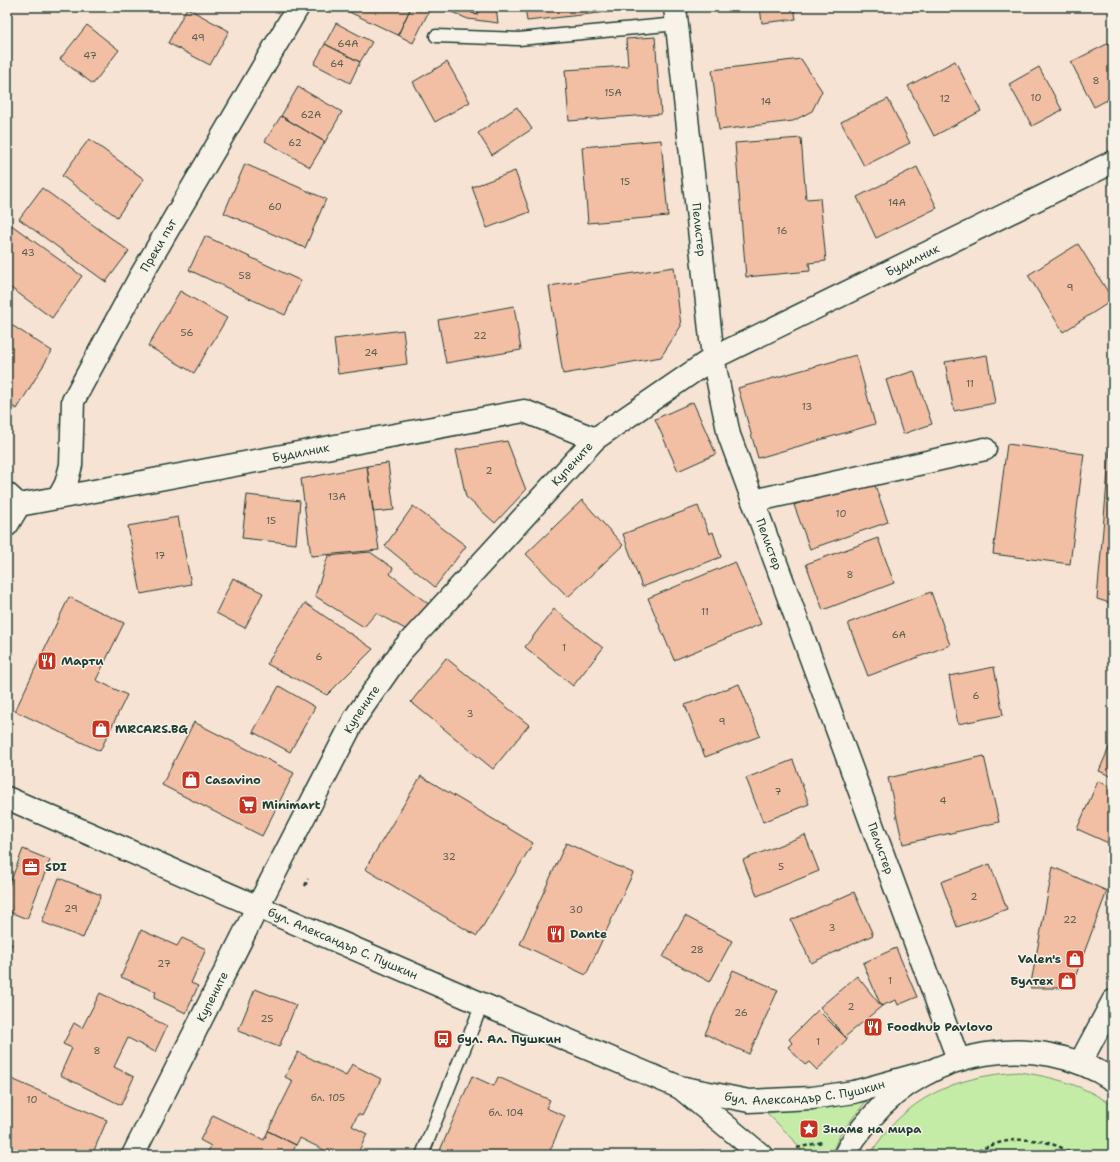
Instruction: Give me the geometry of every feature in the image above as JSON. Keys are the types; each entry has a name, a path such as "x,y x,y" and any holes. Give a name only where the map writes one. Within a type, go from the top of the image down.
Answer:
{"street":[{"name":"Преки път","path":"59,497 66,484 71,465 73,401 140,277 298,7"},
{"name":"Пелистер","path":"676,15 713,358 730,435 958,1059"},
{"name":"Будилник","path":"713,358 1113,162"},
{"name":"Купените","path":"132,1155 355,718 403,649 595,439 713,358"},
{"name":"Будилник","path":"13,499 59,497 524,411 595,439"},
{"path":"753,501 985,448"},
{"path":"7,525 13,499"},
{"name":"бул. Александър С. Пушкин","path":"7,798 482,1004 679,1087 749,1101 812,1098 854,1092 930,1071"},
{"path":"1080,1063 1113,1001"},
{"path":"845,1155 860,1130 880,1107 903,1087 930,1071 958,1059 989,1052 1020,1051 1051,1055 1080,1063 1113,1080"},
{"name":"бул. Александър С. Пушкин","path":"679,1087 761,1155"}],"lane":[{"path":"436,36 519,40 676,15"},
{"path":"422,1155 482,1004"}],"path":[{"path":"305,886 308,879"},
{"path":"972,1155 981,1149 1011,1139 1041,1141 1074,1155"},
{"path":"797,1148 826,1141"}],"green space":[{"path":"1019,1072 1044,1076 1080,1087 1113,1106 1113,1155 870,1155 884,1135 899,1119 915,1105 933,1094 953,1085 974,1079 996,1074"},
{"path":"868,1099 840,1134 831,1155 804,1155 793,1139 767,1113"}],"building":[{"path":"346,7 411,7 398,35 345,10"},
{"path":"411,7 431,7 413,43 398,35"},
{"path":"440,7 459,7 477,15 480,7 496,7 498,23 468,19"},
{"path":"459,7 480,7 477,15"},
{"path":"525,7 635,7 635,9 527,21"},
{"path":"760,7 794,7 796,19 762,23"},
{"path":"187,8 229,31 210,65 168,43"},
{"path":"336,23 372,42 360,62 325,44"},
{"path":"87,25 119,50 93,84 60,59"},
{"path":"655,37 661,114 569,121 565,70 628,66 626,39"},
{"path":"1113,41 1113,97 1094,107 1071,62"},
{"path":"325,44 360,62 350,83 314,64"},
{"path":"801,59 822,91 812,111 793,121 719,130 712,70"},
{"path":"955,61 981,111 934,136 908,86"},
{"path":"447,62 470,102 435,122 413,82"},
{"path":"1039,67 1062,110 1032,126 1009,84"},
{"path":"298,87 342,112 325,142 281,116"},
{"path":"888,99 910,143 864,166 841,122"},
{"path":"517,107 532,129 492,155 478,133"},
{"path":"281,116 325,142 310,167 265,141"},
{"path":"801,138 806,199 820,198 826,261 809,263 810,271 746,277 735,143"},
{"path":"89,139 144,179 117,217 62,176"},
{"path":"661,140 668,216 588,223 582,147"},
{"path":"245,164 326,199 305,248 224,213"},
{"path":"917,167 937,208 876,238 857,197"},
{"path":"515,171 530,212 487,228 472,187"},
{"path":"42,188 129,251 106,282 19,219"},
{"path":"10,224 82,276 52,318 7,285 7,228"},
{"path":"205,236 301,281 285,315 189,270"},
{"path":"1078,244 1113,300 1063,332 1028,275"},
{"path":"674,267 681,326 661,357 563,374 549,286"},
{"path":"180,291 227,318 194,373 148,346"},
{"path":"514,306 521,350 446,363 438,320"},
{"path":"10,324 52,351 17,409 7,403 7,328"},
{"path":"403,330 407,364 338,374 334,339"},
{"path":"856,355 875,424 758,458 738,388"},
{"path":"987,355 995,403 954,411 945,362"},
{"path":"914,371 932,424 903,434 886,380"},
{"path":"693,402 716,454 678,471 655,419"},
{"path":"507,441 526,490 495,523 466,497 456,450"},
{"path":"1007,444 1084,454 1070,564 993,554"},
{"path":"1110,448 1113,448 1113,604 1097,599"},
{"path":"388,463 394,510 373,512 367,466"},
{"path":"367,466 379,550 311,556 301,479"},
{"path":"872,477 888,522 810,549 794,505"},
{"path":"247,495 300,501 296,544 242,538"},
{"path":"582,500 623,545 568,597 526,554"},
{"path":"413,506 466,546 435,587 385,546"},
{"path":"698,506 709,534 713,532 721,557 642,587 623,534"},
{"path":"178,517 191,584 141,594 128,526"},
{"path":"878,538 894,583 823,610 806,564"},
{"path":"370,552 393,568 390,574 431,606 407,630 376,613 364,627 315,596 328,556"},
{"path":"735,562 761,624 674,660 648,598"},
{"path":"233,578 263,593 245,628 216,613"},
{"path":"931,592 950,645 868,676 848,623"},
{"path":"69,597 124,623 96,680 127,695 100,751 15,711"},
{"path":"305,603 373,649 327,695 267,664"},
{"path":"554,609 603,648 573,686 525,647"},
{"path":"446,658 529,725 493,769 411,702"},
{"path":"994,667 1003,715 958,724 949,676"},
{"path":"739,684 760,736 705,757 685,705"},
{"path":"279,686 315,707 290,752 253,732"},
{"path":"194,722 294,773 262,836 162,785"},
{"path":"1111,743 1113,744 1113,777 1099,771"},
{"path":"984,756 999,822 903,844 888,778"},
{"path":"793,760 809,804 763,822 746,778"},
{"path":"421,776 533,843 477,936 365,869"},
{"path":"1098,781 1113,788 1113,845 1077,829"},
{"path":"805,835 819,871 757,896 743,860"},
{"path":"566,843 633,873 586,975 520,944"},
{"path":"23,849 50,860 27,919 7,911 7,891"},
{"path":"990,864 1007,909 957,927 941,882"},
{"path":"1053,867 1107,891 1071,988 1030,988"},
{"path":"59,878 101,895 83,938 42,922"},
{"path":"854,892 873,935 811,963 791,920"},
{"path":"685,916 732,941 710,982 663,957"},
{"path":"141,930 177,946 182,938 206,949 191,983 198,986 186,1013 154,998 156,992 121,977"},
{"path":"7,942 12,944 7,954"},
{"path":"896,948 917,997 898,1005 896,1000 881,1006 863,963"},
{"path":"733,970 778,990 749,1054 705,1034"},
{"path":"857,976 881,1006 883,1005 845,1037 820,1007"},
{"path":"255,989 296,1005 279,1047 238,1031"},
{"path":"100,993 167,1026 155,1052 128,1038 114,1067 134,1077 121,1105 60,1075 72,1048 63,1044 74,1023 82,1028"},
{"path":"818,1010 847,1039 817,1070 809,1062 805,1065 788,1047 792,1043 789,1039"},
{"path":"298,1052 346,1076 352,1064 381,1079 362,1116 358,1114 352,1126 367,1134 357,1155 334,1155 300,1138 296,1145 268,1131 293,1081 285,1077"},
{"path":"472,1076 494,1086 498,1077 550,1100 546,1108 565,1116 548,1155 438,1155"},
{"path":"7,1077 107,1120 92,1155 7,1155"},
{"path":"213,1115 264,1140 268,1131 296,1145 291,1155 206,1155 211,1146 200,1140"},
{"path":"703,1150 706,1155 694,1155"}],"place":[{"name":"Марти","path":"47,661"},
{"name":"MRCARS.BG","path":"101,729"},
{"name":"Casavino","path":"191,780"},
{"name":"Minimart","path":"248,805"},
{"name":"SDI","path":"31,867"},
{"name":"Dante","path":"556,934"},
{"name":"Valen's","path":"1075,959"},
{"name":"Бултех","path":"1067,981"},
{"name":"Foodhub Pavlovo","path":"873,1027"},
{"name":"бул. Ал. Пушкин","path":"443,1039"},
{"name":"Знаме на мира","path":"809,1129"}]}
